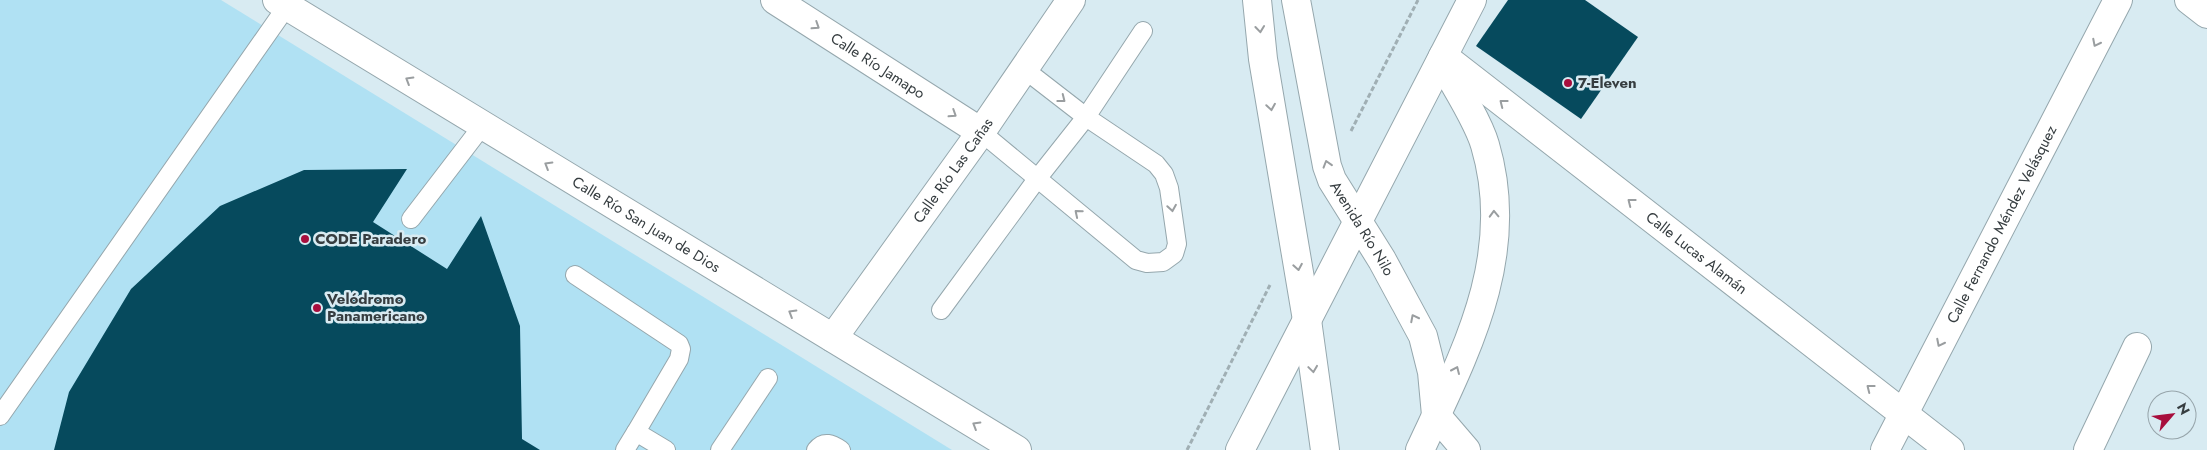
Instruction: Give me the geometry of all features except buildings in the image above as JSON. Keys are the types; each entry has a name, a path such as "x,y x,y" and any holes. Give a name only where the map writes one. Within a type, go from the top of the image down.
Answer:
{"street":[{"name":"Calle Río Jamapo","path":"775,0 981,132"},
{"name":"Calle Río Las Cañas","path":"833,338 981,132 1071,0"},
{"path":"1257,0 1264,59 1307,320 1325,450"},
{"name":"Avenida Río Nilo","path":"1296,0 1322,144 1332,180 1382,260 1423,336 1432,372 1436,415 1420,450"},
{"path":"1240,450 1472,0"},
{"name":"Calle Fernando Méndez Velásquez","path":"1885,450 2118,0"},
{"path":"2189,0 2207,14"},
{"name":"Calle Río San Juan de Dios","path":"282,3 1017,450"},
{"path":"1442,59 1484,144 1492,179 1494,218 1491,269 1479,316 1436,415 1466,450"},
{"name":"Calle Lucas Alamán","path":"1442,59 1950,450"},
{"path":"2088,450 2137,347"}],"lane":[{"path":"0,416 282,3"},
{"path":"941,310 1037,179 1086,117 1143,31"},
{"path":"981,132 1136,260 1147,263 1163,262 1174,254 1178,244 1169,188 1164,174 1156,164 1086,117 1024,68"},
{"path":"411,219 483,125"},
{"path":"575,275 676,340 681,349 679,359 625,450"},
{"path":"720,450 768,378"},
{"path":"636,432 666,450"},
{"path":"816,450 823,444 829,443 841,450"}],"shaded area":[{"name":"CODE Paradero","path":"0,0 221,0 952,450 0,450"}],"place":[{"name":"7-Eleven","path":"1568,83"},
{"name":"CODE Paradero","path":"305,239"},
{"name":"Velódromo Panamericano","path":"317,308"}]}
